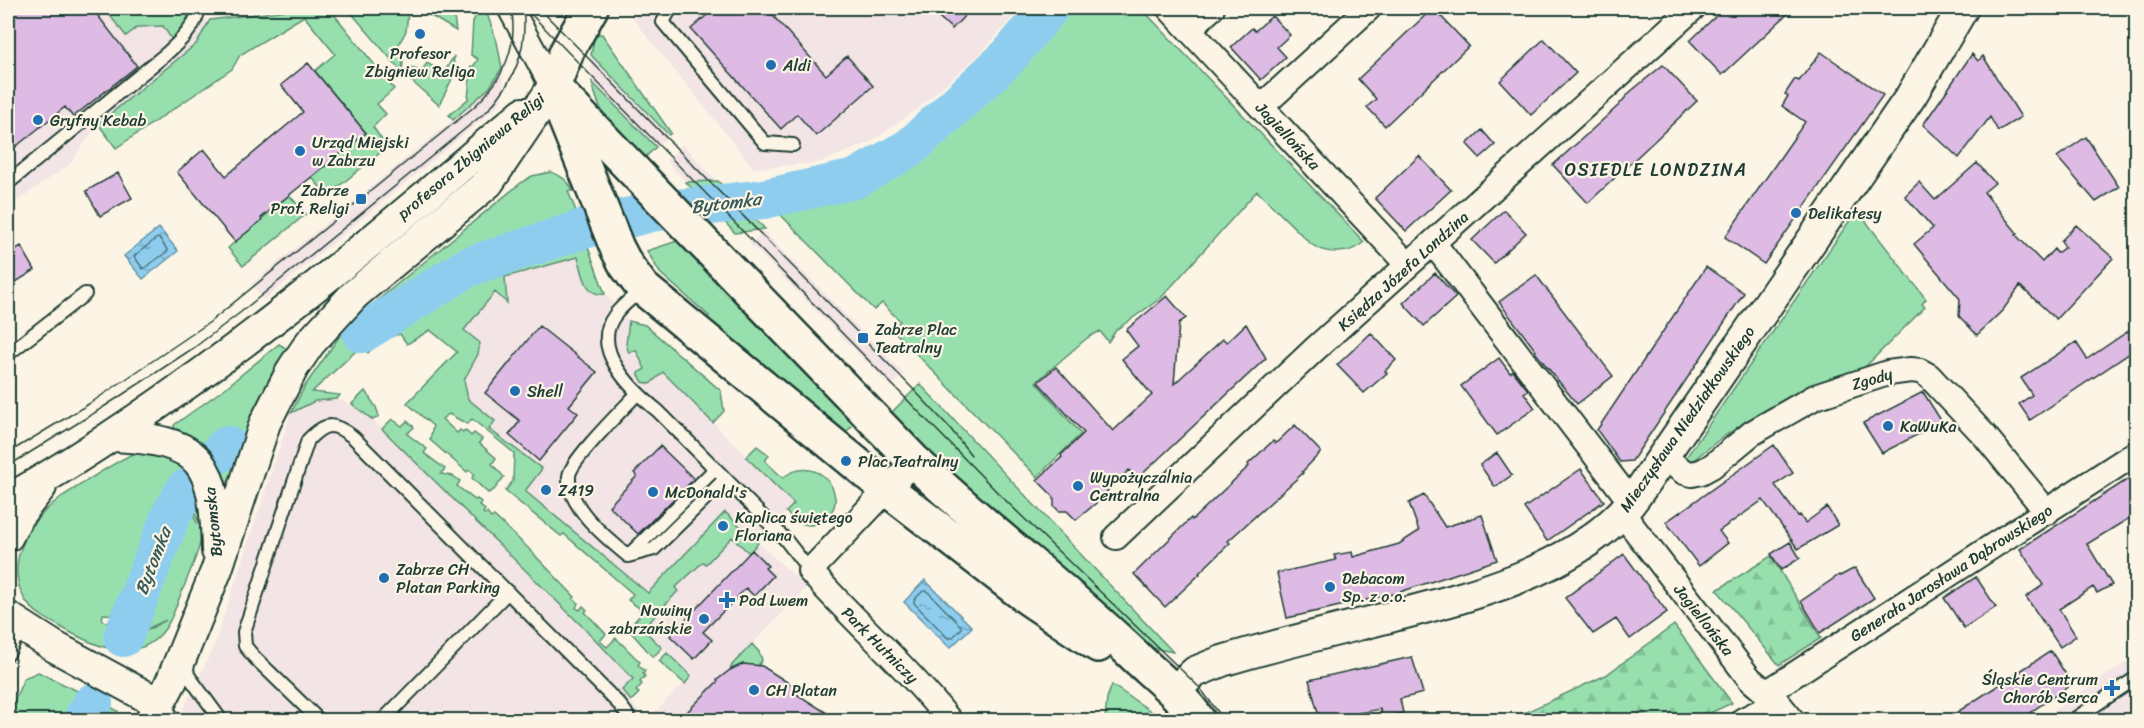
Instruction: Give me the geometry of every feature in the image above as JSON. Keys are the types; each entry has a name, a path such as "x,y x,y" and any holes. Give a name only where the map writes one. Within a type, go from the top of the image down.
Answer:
{"main road":[{"path":"591,8 567,51 553,87 617,248 643,288 887,489 1028,598 1173,692"},
{"path":"553,87 914,461 1110,631 1173,692 1198,720"}],"street":[{"path":"510,8 553,87"},
{"name":"Jagiellońska","path":"1169,8 1408,265"},
{"path":"1189,29 1212,8"},
{"path":"1261,107 1369,8"},
{"name":"Księdza Józefa Londzina","path":"1116,537 1408,265 1434,244 1693,8"},
{"name":"Mieczysława Niedziałkowskiego","path":"1173,692 1195,672 1222,661 1425,608 1509,581 1547,565 1574,550 1627,507 1911,96 1963,8"},
{"name":"profesora Zbigniewa Religi","path":"113,435 241,346 468,160 553,87"},
{"name":"profesora Zbigniewa Religi","path":"217,569 265,423 293,368 310,343 354,295 488,183 553,87"},
{"name":"Jagiellońska","path":"1434,244 1627,507 1750,680 1779,705"},
{"name":"Zgody","path":"1663,457 1684,472 1692,474 1701,472 1712,466 1752,433 1815,397 1900,370 1920,371 1929,375 1960,408 2047,512"},
{"path":"8,500 113,435"},
{"name":"Bytomska","path":"12,616 162,715 186,645 217,569 214,500 210,482 196,459 179,447 147,437 113,435"},
{"name":"Generała Jarosława Dąbrowskiego","path":"1743,720 1779,705 2047,512 2136,453"},
{"path":"810,571 914,461"},
{"path":"8,495 51,475"},
{"path":"8,536 18,516 51,475"},
{"name":"Park Hutniczy","path":"810,571 924,690 946,719"}],"lane":[{"path":"8,183 166,54 185,36 198,15 199,8"},
{"path":"671,8 663,22 765,143 794,145"},
{"path":"643,288 615,315 607,331 606,347 618,369 637,394 658,411 785,539 810,571"},
{"path":"8,354 85,294"},
{"path":"628,556 596,528 582,510 571,489 569,474 580,456 637,394"},
{"path":"319,720 255,658 245,646 244,632 308,440 315,432 327,426 339,427 352,437 620,705 629,720"},
{"path":"628,556 715,468"},
{"path":"628,556 654,549 725,478"},
{"path":"383,720 508,592"},
{"path":"8,654 12,616"},
{"path":"186,645 188,675 221,720"},
{"path":"2073,720 2136,681"}],"shaded area":[{"path":"8,8 104,8 126,36 138,27 163,26 172,39 188,17 210,20 197,44 98,124 70,164 8,207"},
{"path":"639,8 1021,8 978,56 917,109 871,142 818,163 754,168 633,19"},
{"path":"591,55 669,135 656,147 592,82"},
{"path":"502,68 501,102 264,300 251,284 473,104 490,87"},
{"path":"683,145 717,181 686,182 666,161"},
{"path":"763,231 904,374 891,387 750,244"},
{"path":"578,257 588,287 601,295 605,294 629,321 626,334 636,350 650,384 663,372 794,504 758,543 725,512 648,593 525,491 541,469 489,429 495,421 468,399 464,380 478,354 464,330 495,292 507,302 504,277"},
{"name":"Zabrze CH Platan Parking","path":"337,399 360,409 373,420 633,679 623,691 637,710 638,720 178,720 214,646 291,413 315,401"},
{"path":"732,537 749,553 758,543 807,587 730,669 743,664 756,668 762,660 764,661 761,665 796,688 799,683 801,685 796,693 838,720 647,720 691,676 643,629 678,591 675,588 703,562 706,564"},
{"name":"Śląskie Centrum Chorób Serca","path":"2136,656 2136,720 2039,720"}],"green space":[{"path":"104,8 189,8 188,17 172,40 163,26 138,27 126,36"},
{"path":"303,8 329,8 394,89 377,104 386,114 373,127 387,147 327,196 311,176 366,133 315,71 335,54 304,16 240,55 232,69 116,148 98,124 196,44 210,20"},
{"path":"347,8 408,13 406,31 398,46 404,50 402,72"},
{"path":"481,8 485,8 497,42 502,68 490,87 453,120 449,115 468,99 471,66 473,67 478,59 471,55 473,21"},
{"path":"1062,8 1141,8 1364,242 1352,249 1338,252 1317,248 1257,191 1161,298 1116,330 1108,342 1100,331 1087,338 1036,382 1081,434 1037,477 892,329 900,321 882,303 874,310 775,209 856,188 920,149 1011,63"},
{"path":"428,14 454,17 456,31"},
{"path":"595,34 602,34 671,133 669,135 591,55"},
{"path":"454,56 453,77 439,105 409,79 411,67 421,72 427,63 444,73"},
{"path":"592,82 656,147 638,164 604,116"},
{"path":"551,172 564,179 571,187 573,191 568,191 576,211 539,232 465,260 358,324 369,336 435,296 500,266 585,239 605,294 598,294 589,287 583,276 578,257 505,277 507,303 495,292 464,330 480,343 478,354 464,380 468,399 495,421 489,429 542,469 525,491 648,593 725,512 758,543 749,553 732,537 706,564 703,562 675,588 678,591 643,629 662,648 653,657 628,629 640,615 639,608 628,600 633,594 564,534 561,536 505,491 513,481 514,453 472,419 467,424 449,414 442,419 457,433 465,430 471,436 474,433 482,439 479,443 496,458 492,464 504,477 494,490 488,493 472,478 474,474 469,470 467,472 430,440 433,426 407,403 457,352 430,330 407,344 400,334 390,337 384,334 373,343 375,346 368,353 346,326 522,182 532,176"},
{"path":"718,181 765,229 735,233 686,182"},
{"path":"289,195 306,214 243,266 228,248"},
{"path":"1857,210 1926,299 1922,304 1925,307 1864,368 1829,379 1792,395 1753,417 1692,461 1685,459"},
{"path":"680,240 857,421 841,437 705,322 709,316 660,273 647,251"},
{"path":"629,321 645,325 721,391 724,411 713,423 663,372 650,384 643,382 638,373 645,369 636,350 629,353 626,344"},
{"path":"341,334 357,350 312,392 340,395 337,399 315,401 291,413 305,386"},
{"path":"279,344 289,350 231,486 225,488 175,432 174,425 224,389","holes":["221,438 234,454 228,460 212,446"]},
{"path":"920,384 1173,652 1153,648 1143,642 967,494 889,415"},
{"path":"365,391 379,416 373,420 352,404"},
{"path":"392,419 402,426 407,421 414,427 407,434 427,449 424,453 445,469 441,474 453,476 460,481 457,486 481,502 479,505 485,510 483,513 485,515 487,513 491,518 494,516 575,597 573,599 578,603 576,608 580,610 583,606 587,610 585,612 606,634 600,641 607,647 616,638 640,662 638,665 645,671 643,674 645,676 636,691 639,693 631,701 622,690 633,679 382,429"},
{"path":"757,446 769,455 765,461 783,478 799,470 807,470 823,476 828,481 833,489 835,503 832,511 824,520 807,525 796,521 786,512 794,504 746,457"},
{"path":"161,451 196,475 203,518 201,540 170,621 163,632 147,645 135,649 109,648 72,633 33,609 25,600 19,586 18,557 30,530 49,507 60,498 131,454","holes":["180,483 197,498 193,508 199,523 197,524 191,508 196,498 194,496 180,519 142,625 149,628 166,620 148,630 142,627 135,643 112,631 115,624 102,621 103,614 119,615 166,504"]},
{"path":"1771,556 1821,638 1779,665 1717,590"},
{"path":"1674,625 1732,703 1695,720 1509,720 1606,675"},
{"path":"752,644 762,660 756,669 743,664 730,670 732,665"},
{"path":"667,653 691,676 685,684 659,661"},
{"path":"38,672 84,694 67,720 8,720 24,678"},
{"path":"1112,685 1164,720 1105,720 1107,698"},
{"path":"105,704 118,711 113,720 96,720"}],"water":[{"path":"159,228 178,251 143,279 124,256"},
{"path":"925,580 972,627 950,648 904,602"}],"building":[{"path":"17,8 92,8 137,66 73,117 65,107 8,153 8,15"},
{"name":"Aldi","path":"715,8 766,8 826,75 847,56 873,86 816,136 797,114 781,129 691,29"},
{"path":"929,8 972,8 952,29"},
{"path":"1433,8 1469,46 1385,126 1367,107 1376,99 1358,79"},
{"path":"1724,8 1794,8 1722,75 1690,41"},
{"path":"1272,16 1290,35 1277,47 1286,57 1261,80 1231,47 1252,28 1255,31"},
{"path":"1544,39 1576,73 1531,115 1500,81"},
{"path":"1821,52 1883,95 1764,264 1725,237 1805,122 1782,106 1788,96 1785,94 1795,79 1799,81"},
{"path":"1972,54 1978,61 1983,56 2021,117 1998,131 1990,117 1959,158 1923,125"},
{"name":"Urząd Miejski w Zabrzu","path":"308,63 366,133 261,218 262,220 235,242 177,172 204,149 226,176 303,112 281,85"},
{"path":"1663,65 1697,101 1588,203 1553,165 1618,106 1630,92"},
{"path":"1482,130 1495,145 1480,158 1467,144"},
{"path":"2086,137 2119,187 2096,202 2057,157"},
{"path":"1419,156 1451,190 1406,231 1375,198"},
{"path":"1977,163 1995,183 1984,192 2018,234 2016,235 2042,262 2054,249 2057,253 2065,247 2061,241 2076,225 2113,258 2056,319 2020,286 2003,310 1977,335 1959,316 1960,299 1914,244 1933,228 1905,196 1919,182 1935,200"},
{"path":"118,173 132,198 100,216 86,191"},
{"path":"1504,210 1526,233 1494,263 1472,240"},
{"path":"21,246 35,270 8,287 8,254"},
{"path":"1706,267 1744,293 1632,461 1620,462 1597,430"},
{"path":"1435,273 1456,297 1424,326 1403,303"},
{"path":"1536,275 1613,376 1577,404 1499,302"},
{"path":"1167,296 1186,318 1179,323 1174,384 1223,339 1227,342 1246,324 1266,358 1137,479 1129,470 1101,499 1076,520 1067,511 1059,511 1054,506 1054,497 1037,480 1084,433 1038,382 1056,367 1113,431 1152,395 1122,359 1138,346 1126,330"},
{"path":"539,326 597,372 569,406 578,413 539,461 509,435 520,421 485,393"},
{"path":"2136,326 2136,349 2030,420 2019,404 2032,395 2021,378 2076,342 2087,359"},
{"path":"1371,333 1396,360 1385,371 1387,373 1364,393 1337,365"},
{"path":"1499,358 1510,373 1513,371 1528,390 1524,393 1535,408 1497,435 1461,386"},
{"path":"1923,392 1942,422 1882,453 1863,423"},
{"path":"1295,425 1321,452 1303,473 1228,541 1230,543 1165,607 1134,574 1191,518 1192,520 1249,466 1248,464"},
{"path":"1774,445 1793,473 1775,485 1798,516 1800,515 1805,523 1827,507 1838,525 1798,549 1763,500 1719,531 1728,543 1699,566 1666,522"},
{"name":"McDonald's","path":"660,446 694,479 638,534 609,506 637,476 634,473"},
{"path":"1497,453 1512,475 1495,487 1480,465"},
{"path":"1581,469 1604,501 1547,541 1524,508"},
{"path":"2136,474 2136,514 2087,544 2112,585 2097,593 2093,587 2059,609 2076,636 2060,647 2026,597 2043,585 2020,549"},
{"path":"1424,495 1445,527 1482,515 1497,560 1397,593 1287,618 1277,573 1336,560 1334,555 1352,552 1353,557 1399,544 1419,531 1409,503"},
{"path":"1790,542 1800,558 1781,570 1771,554"},
{"path":"752,550 768,566 765,568 773,576 754,596 746,588 703,632 712,640 694,659 670,636"},
{"path":"1624,554 1667,612 1630,639 1616,619 1593,634 1565,598"},
{"path":"1855,568 1874,598 1820,633 1801,601 1839,575"},
{"path":"1976,577 1996,607 1964,628 1944,598"},
{"path":"2051,651 2072,684 2019,720 1945,720"},
{"path":"1412,657 1423,693 1400,699 1403,713 1382,718 1380,709 1320,720 1309,680"},
{"name":"CH Platan","path":"743,664 762,666 798,689 795,693 838,720 679,720 717,680"}],"waterway":[{"name":"Bytomka","path":"362,333 468,267 583,229 651,212 764,199 855,179 911,147 1008,57 1049,8"},
{"name":"Bytomka","path":"220,453 227,446"},
{"name":"Bytomka","path":"123,637 172,513 186,489"},
{"name":"Bytomka","path":"83,720 93,703"}],"tram line":[{"path":"8,453 92,402 210,322 475,106 501,74 511,49 513,36 511,8"},
{"path":"8,466 195,347 487,111 505,88 517,64 523,37 523,8"},
{"path":"525,8 1001,496 1200,688 1224,720"},
{"path":"539,8 914,390 949,427 971,455"}],"place":[{"name":"Profesor Zbigniew Religa","path":"420,34"},
{"name":"Aldi","path":"771,65"},
{"name":"Gryfny Kebab","path":"38,120"},
{"name":"Urząd Miejski w Zabrzu","path":"300,151"},
{"name":"Zabrze Prof. Religi","path":"361,199"},
{"name":"Delikatesy","path":"1796,213"},
{"name":"Zabrze Plac Teatralny","path":"863,338"},
{"name":"Shell","path":"515,391"},
{"name":"KaWuKa","path":"1888,426"},
{"name":"Plac Teatralny","path":"846,461"},
{"name":"Wypożyczalnia Centralna","path":"1078,486"},
{"name":"Z419","path":"546,490"},
{"name":"McDonald's","path":"653,492"},
{"name":"Kaplica świętego Floriana","path":"723,526"},
{"name":"Zabrze CH Platan Parking","path":"384,578"},
{"name":"Debacom Sp. z o.o.","path":"1330,587"},
{"name":"Pod Lwem","path":"727,600"},
{"name":"Nowiny zabrzańskie","path":"704,619"},
{"name":"Śląskie Centrum Chorób Serca","path":"2112,688"},
{"name":"CH Platan","path":"754,690"}],"district":[{"name":"OSIEDLE LONDZINA","path":"1656,170"}]}
